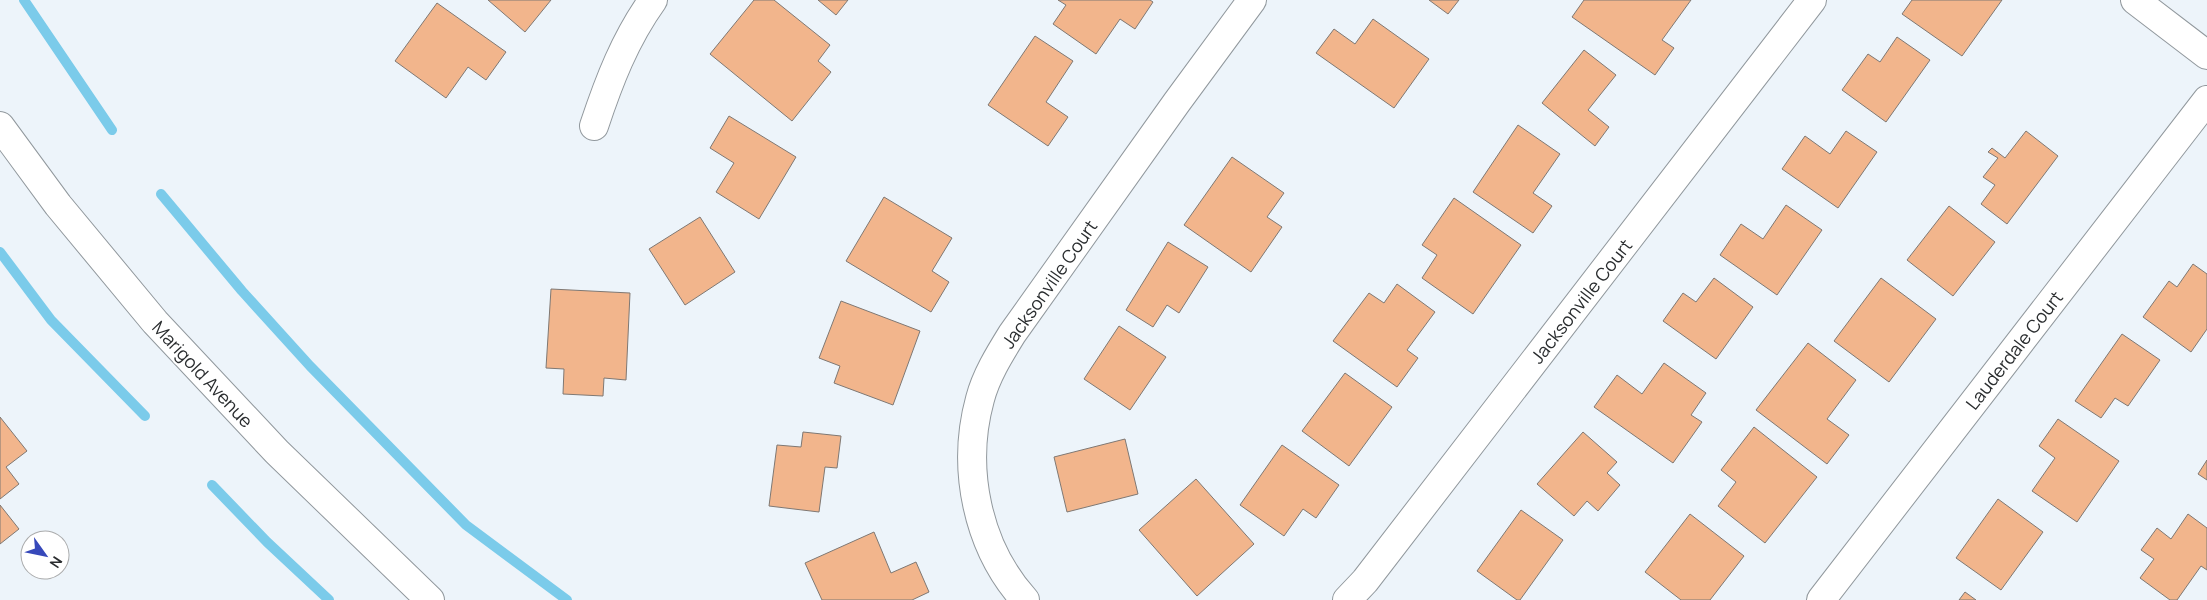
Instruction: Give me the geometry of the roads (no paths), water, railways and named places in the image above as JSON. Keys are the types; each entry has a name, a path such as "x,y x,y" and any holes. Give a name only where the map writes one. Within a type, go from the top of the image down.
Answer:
{"street":[{"path":"594,126 613,70 630,35 653,0"},
{"name":"Jacksonville Court","path":"1025,600 999,565 985,532 976,501 972,465 974,431 980,399 994,365 1012,334 1252,0"},
{"name":"Jacksonville Court","path":"1348,600 1365,581 1812,0"},
{"path":"2135,0 2207,55"},
{"name":"Lauderdale Court","path":"1821,600 2207,100"},
{"name":"Marigold Avenue","path":"0,126 58,205 155,322 277,452 430,600"}],"waterway":[{"path":"24,0 112,130"},
{"path":"161,194 242,291 310,366 466,525 567,600"},
{"path":"0,252 51,320 145,416"},
{"path":"212,485 267,542 329,600"}]}
